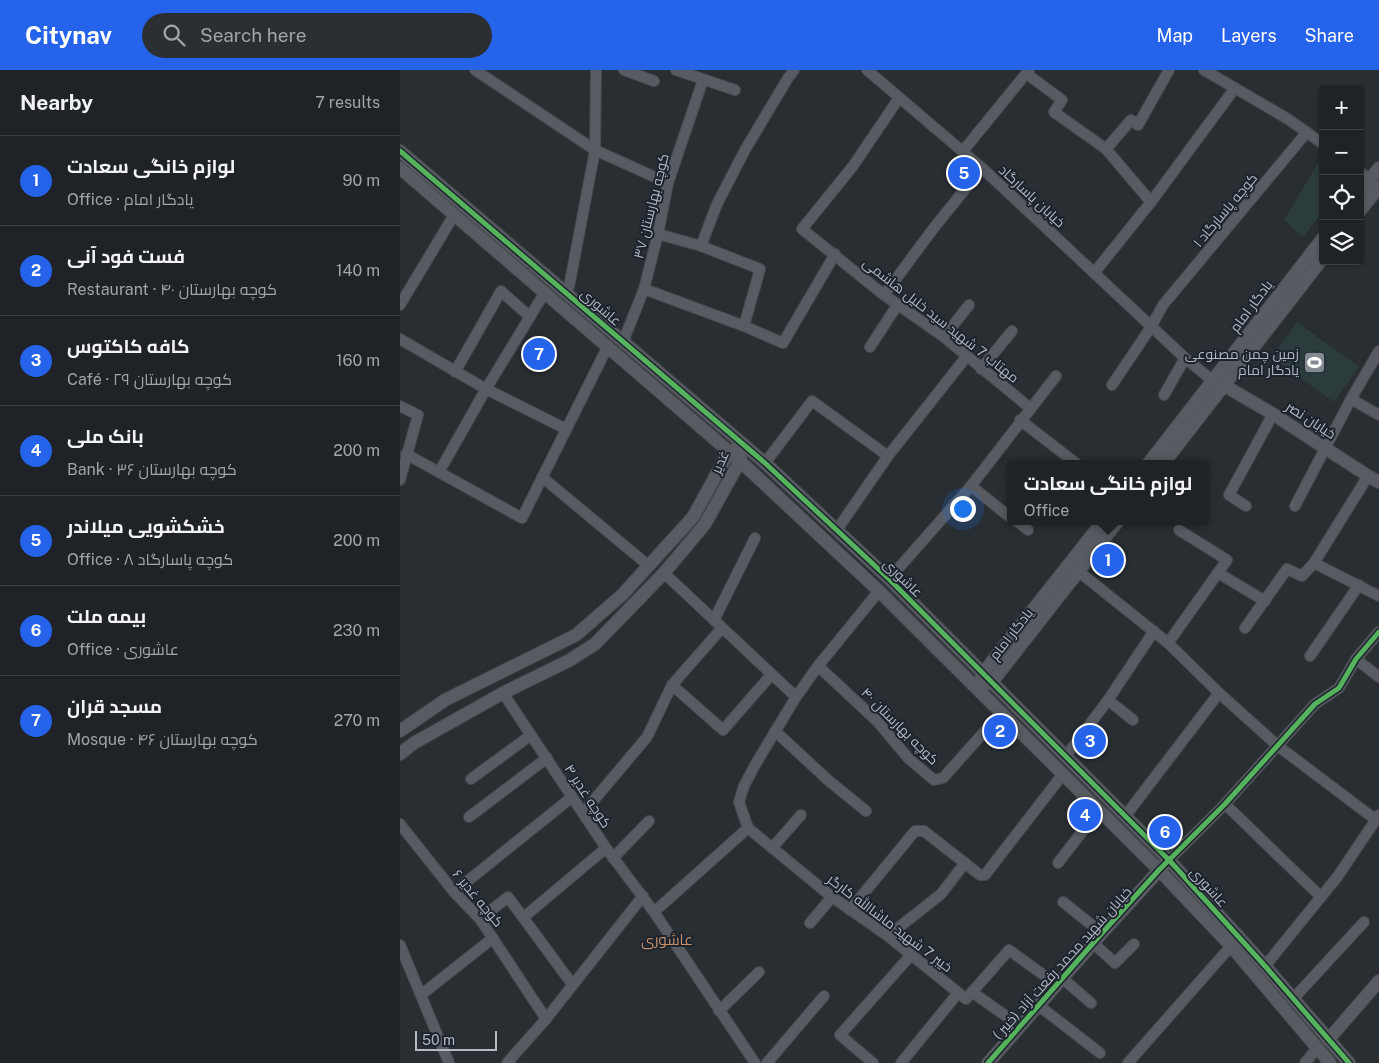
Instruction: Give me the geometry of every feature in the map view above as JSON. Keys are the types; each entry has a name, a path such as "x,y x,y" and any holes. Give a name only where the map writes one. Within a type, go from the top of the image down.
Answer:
{"street":[{"path":"475,70 595,150 668,183"},
{"path":"567,293 595,150 596,70"},
{"path":"624,70 654,81"},
{"path":"676,70 735,90"},
{"path":"700,246 717,204 745,150 794,70"},
{"name":"خیابان پاسارگاد","path":"867,70 982,168 1185,358 1213,381"},
{"path":"1106,149 1131,120 1138,125 1169,70"},
{"path":"1209,71 1319,141"},
{"path":"963,151 1028,72 1062,100 1054,112 1106,149 1151,202"},
{"name":"کوچه بهارستان ۳۷","path":"624,342 644,289 658,234 668,183 703,80"},
{"path":"1094,273 1151,202 1234,88"},
{"name":"مهتاب 7 شهید سید خلیل هاشمی","path":"899,98 853,166 802,229 884,295 944,337 1030,408"},
{"name":"کوچه پاسارگاد ۱","path":"1112,384 1152,327 1163,306 1307,132"},
{"name":"عاشوری","path":"400,151 764,463 889,579 1169,860 1265,966 1349,1063"},
{"name":"عاشوری","path":"400,168 740,461 879,591 1099,810 1156,874 1231,946 1330,1063"},
{"path":"884,295 933,229 982,168"},
{"path":"1364,198 1370,180 1379,168"},
{"path":"400,305 454,215"},
{"path":"658,234 700,246 760,269 744,326"},
{"name":"یادگار امام","path":"1167,460 1225,386 1297,281 1319,245"},
{"path":"644,289 744,326 783,343 835,254"},
{"name":"یادگار امام","path":"1151,460 1213,381 1297,281 1319,262"},
{"path":"455,372 501,291 530,317"},
{"path":"439,472 486,389 545,292"},
{"path":"870,346 898,304"},
{"path":"944,337 969,305"},
{"path":"982,368 1012,331"},
{"path":"400,339 486,389 566,429"},
{"path":"406,454 522,518 608,346"},
{"path":"1295,506 1351,399 1379,351"},
{"path":"841,524 888,456 967,356"},
{"path":"1164,395 1185,358"},
{"path":"889,579 971,486 1020,420 1056,376"},
{"name":"خیابان نصر","path":"1225,386 1273,414 1374,479"},
{"path":"1351,399 1379,415"},
{"path":"764,463 812,401 888,456"},
{"path":"400,406 418,416 400,480"},
{"path":"1246,506 1229,495 1273,414"},
{"path":"1020,420 1072,460"},
{"name":"غدیر","path":"400,731 444,700 576,634 622,595 693,517 729,452 742,445"},
{"name":"غدیر","path":"400,754 414,743 504,693 570,660 595,644 664,573 705,524 740,461 742,445"},
{"path":"542,477 649,566"},
{"path":"1245,628 1288,569 1302,576 1314,563 1374,479"},
{"path":"971,486 1007,514"},
{"path":"693,517 698,517 705,524"},
{"path":"1022,525 1028,530"},
{"name":"یادگار امام","path":"977,688 1003,658 1100,525"},
{"name":"یادگار امام","path":"1003,658 1115,525"},
{"path":"1168,643 1227,560 1179,530"},
{"path":"714,620 755,538"},
{"path":"1314,563 1379,596"},
{"path":"1078,571 1168,643 1219,694 1278,746 1377,817 1338,876 1265,966"},
{"path":"664,573 796,697"},
{"path":"1218,573 1264,601"},
{"path":"1310,656 1359,585"},
{"path":"654,912 748,828 740,800 744,786 796,697 818,666 879,591"},
{"path":"583,813 647,738 672,685 722,628"},
{"path":"1066,756 1108,700 1154,631"},
{"path":"1169,860 1225,804 1314,704 1339,688 1356,659 1379,632"},
{"path":"1356,659 1379,677"},
{"name":"کوچه بهارستان ۴۰","path":"818,666 877,721 908,758 934,780 943,778 1002,712"},
{"path":"672,685 722,730 771,674"},
{"name":"کوچه غدیر ۴","path":"504,693 606,848 643,896 755,1063"},
{"path":"1126,815 1219,694"},
{"path":"1108,700 1133,720"},
{"path":"775,731 829,781 866,811"},
{"path":"472,779 531,735"},
{"path":"470,817 547,758"},
{"path":"850,910 915,831 924,830 980,875 985,875 1063,774"},
{"path":"454,892 572,797"},
{"path":"1225,804 1321,897"},
{"path":"1058,864 1099,810"},
{"path":"772,848 801,815"},
{"path":"613,858 649,821"},
{"name":"کوچه غدیر ۶","path":"400,824 454,892 480,919 546,1019"},
{"name":"خیبر 7 شهید ماشاالله کارگر","path":"748,828 832,897 888,936 958,993"},
{"path":"524,917 606,848"},
{"name":"( خیبر) خیابان شهید محمد رفعت آزاد","path":"988,1063 1102,932 1169,860"},
{"path":"888,936 941,894 965,863"},
{"path":"507,1063 546,1019 643,896"},
{"path":"480,919 508,897 572,984"},
{"path":"810,923 832,897"},
{"path":"1064,902 1102,932"},
{"path":"1293,1000 1364,922"},
{"path":"421,995 493,938"},
{"path":"1093,943 1115,963 1134,944"},
{"path":"400,945 449,1063"},
{"path":"1128,1063 1231,946"},
{"path":"901,1063 958,993 966,999 1009,950 1091,1002"},
{"path":"873,1063 840,1035 911,955"},
{"path":"720,1011 758,972"},
{"path":"1328,1040 1379,981"},
{"path":"972,992 1020,1026"},
{"path":"767,1063 824,996"},
{"path":"1038,1005 1100,1053"},
{"path":"1305,1063 1317,1048"}],"shaded area":[{"path":"1319,162 1319,217 1303,237 1284,220"},
{"name":"زمین چمن مصنوعی یادگار امام","path":"1297,322 1359,367 1334,402 1272,357"}],"cycle path":[{"path":"400,151 765,463 889,579 1169,860 1265,966 1349,1063"},
{"path":"988,1063 1159,870 1225,804 1315,704 1339,688 1356,659 1379,632"}],"place":[{"name":"خشکشویی میلاندر","path":"964,173"},
{"name":"مسجد قران","path":"539,354"},
{"name":"زمین چمن مصنوعی یادگار امام","path":"1315,362"},
{"name":"لوازم خانگی سعادت","path":"1108,560"},
{"name":"فست فود آنی","path":"1000,731"},
{"name":"کافه کاکتوس","path":"1090,741"},
{"name":"بانک ملی","path":"1085,815"},
{"name":"بیمه ملت","path":"1165,832"}],"district":[{"name":"عاشوری","path":"667,939"}]}
